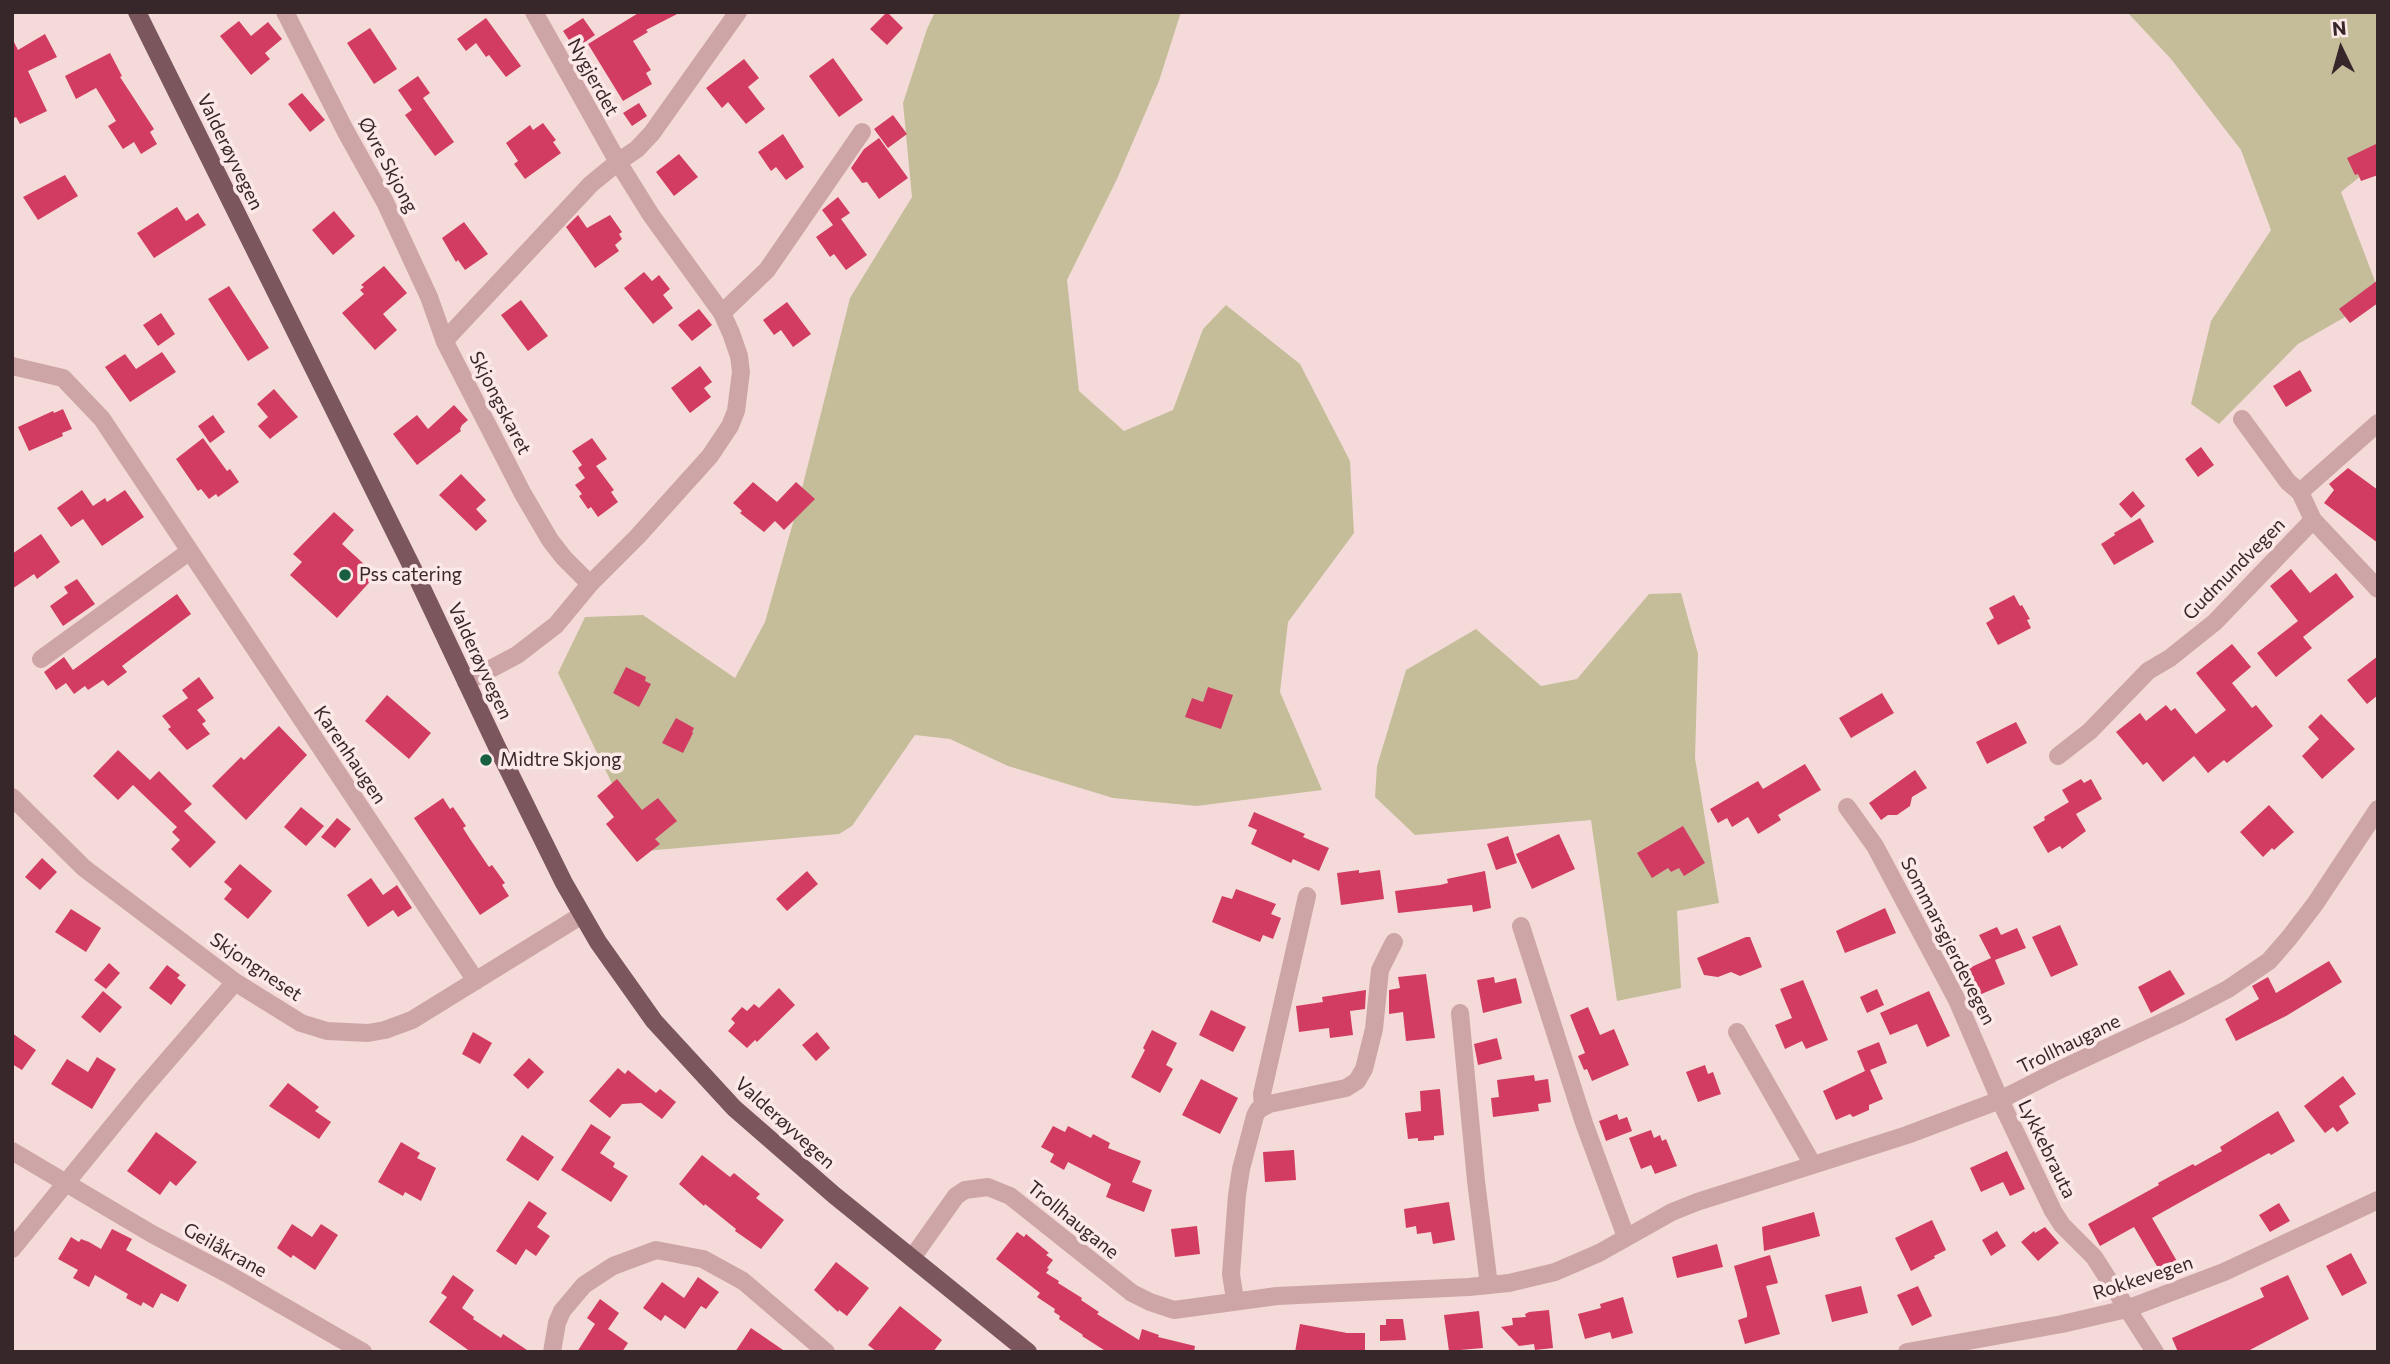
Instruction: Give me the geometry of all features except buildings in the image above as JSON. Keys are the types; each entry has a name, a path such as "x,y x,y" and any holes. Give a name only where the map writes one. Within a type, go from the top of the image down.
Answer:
{"main road":[{"name":"Valderøyvegen","path":"137,12 582,915 648,1013 734,1108 834,1195 1028,1352"}],"street":[{"name":"Øvre Skjong","path":"285,12 405,243 445,342"},
{"name":"Nygjerdet","path":"534,12 618,162"},
{"name":"Skjongskaret","path":"590,584 564,558 537,519 445,342 591,184 637,149 652,133 738,12"},
{"path":"722,313 767,270 862,132"},
{"path":"466,682 517,656 556,625 590,584 638,536 710,456 730,426 736,411 741,372 722,313 651,215 618,162"},
{"name":"Karenhaugen","path":"12,366 63,378 102,419 476,981"},
{"path":"2242,419 2288,482 2300,492 2312,520 2378,589"},
{"path":"2300,492 2378,423"},
{"name":"Gudmundvegen","path":"2058,756 2090,731 2148,671 2170,658 2216,622 2312,520"},
{"path":"41,659 190,551"},
{"name":"Skjongneset","path":"12,797 84,868 234,982 301,1023 327,1031 350,1033 385,1030 412,1020 582,915"},
{"name":"Sommarsgjerdevegen","path":"1847,807 1875,846 1957,1000 2000,1100"},
{"name":"Trollhaugane","path":"912,1258 956,1196 965,1190 988,1187 1010,1196 1115,1281 1150,1302 1174,1310 1277,1296 1489,1285 1555,1272 1599,1253 1697,1202 1907,1135 2000,1100 2228,989 2269,961 2311,908 2378,809"},
{"path":"1264,1107 1262,1094 1307,896"},
{"path":"1521,926 1584,1124 1626,1237"},
{"path":"1234,1300 1231,1274 1237,1195 1255,1116 1258,1110 1269,1104 1346,1088 1357,1081 1364,1069 1374,1029 1380,970 1394,942"},
{"path":"12,1249 234,982"},
{"path":"1460,1013 1489,1285"},
{"path":"1737,1032 1814,1165"},
{"name":"Lykkebrauta","path":"2000,1100 2058,1219 2094,1257 2155,1352"},
{"name":"Geilåkrane","path":"12,1151 152,1234 363,1352"},
{"name":"Rokkevegen","path":"1907,1352 2062,1324 2127,1309 2215,1276 2378,1200"},
{"path":"552,1352 562,1311 584,1285 613,1266 656,1250 703,1259 743,1282 826,1352"}],"shaded area":[{"path":"935,12 1181,12 1159,81 1117,179 1067,280 1079,391 1124,431 1173,410 1203,329 1226,305 1300,364 1350,461 1354,533 1288,622 1280,692 1322,790 1197,806 1113,798 1008,766 950,739 915,735 852,826 839,834 645,851 558,673 585,617 643,615 735,678 765,622 850,298 912,197 903,103"},
{"path":"2127,12 2378,12 2378,162 2341,192 2378,289 2378,298 2298,344 2219,424 2191,404 2211,321 2271,230 2241,150 2171,59"},
{"path":"1681,593 1698,654 1695,758 1719,903 1677,911 1681,988 1617,1001 1591,820 1415,835 1375,797 1377,766 1406,670 1476,629 1541,686 1577,679 1649,594"}],"place":[{"name":"Pss catering","path":"345,575"},
{"name":"Midtre Skjong","path":"486,760"}]}
